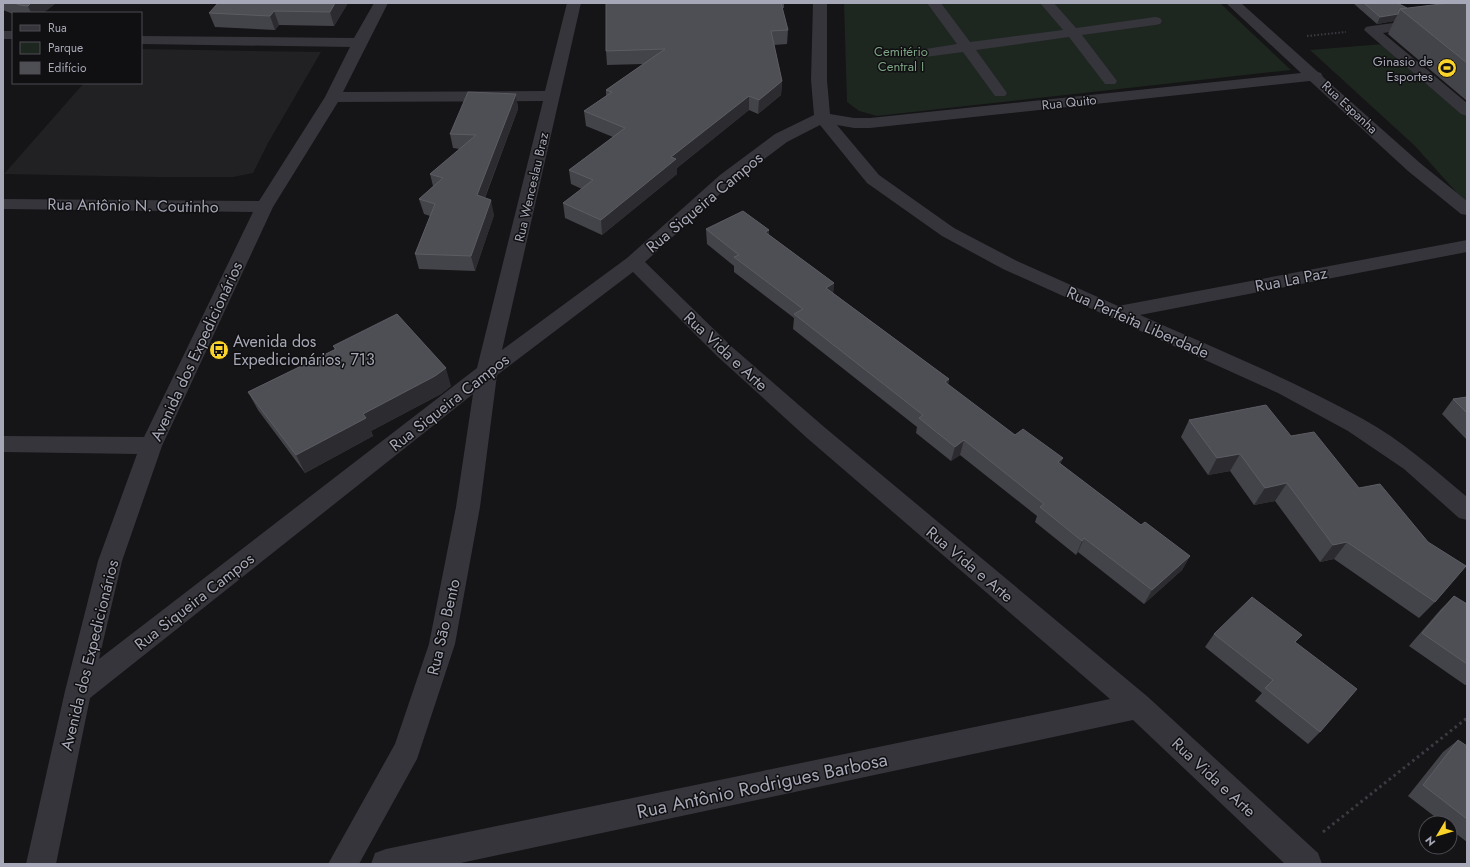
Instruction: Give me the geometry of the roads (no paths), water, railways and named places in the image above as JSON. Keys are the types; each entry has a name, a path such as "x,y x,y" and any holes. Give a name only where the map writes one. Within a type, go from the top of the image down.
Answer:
{"street":[{"name":"Avenida dos Expedicionários","path":"41,864 78,691 110,561 151,446 264,207 333,97 381,3"},
{"name":"Rua Wenceslau Braz","path":"487,372 574,3"},
{"path":"820,3 821,22 819,80 822,118"},
{"name":"Rua Espanha","path":"1233,3 1316,76 1414,166 1467,210"},
{"path":"1467,16 1371,30 1467,111"},
{"path":"142,40 359,44"},
{"name":"Rua Quito","path":"822,118 854,123 870,123 1316,76"},
{"path":"333,97 552,96"},
{"name":"Rua Siqueira Campos","path":"78,691 487,372 634,262 726,180 781,138 822,118"},
{"name":"Rua Perfeita Liberdade","path":"822,118 873,179 948,232 1010,265 1285,388 1356,426 1412,463 1467,511"},
{"name":"Rua Antônio N. Coutinho","path":"3,204 264,207"},
{"name":"Rua La Paz","path":"1116,313 1467,246"},
{"name":"Rua Vida e Arte","path":"634,262 724,351 815,432 1138,706 1302,859"},
{"name":"Rua São Bento","path":"344,864 407,750 442,644 468,507 487,372"},
{"path":"3,444 151,446"},
{"name":"Rua Antônio Rodrigues Barbosa","path":"386,864 1138,706"}],"lane":[{"path":"934,3 1000,93"},
{"path":"1047,3 1073,33 1110,81"},
{"path":"918,54 1155,22"}],"place":[{"name":"Ginasio de Esportes","path":"1447,68"},
{"name":"Avenida dos Expedicionários, 713","path":"219,350"}],"park label":[{"name":"Cemitério Central I","path":"901,58"}]}
